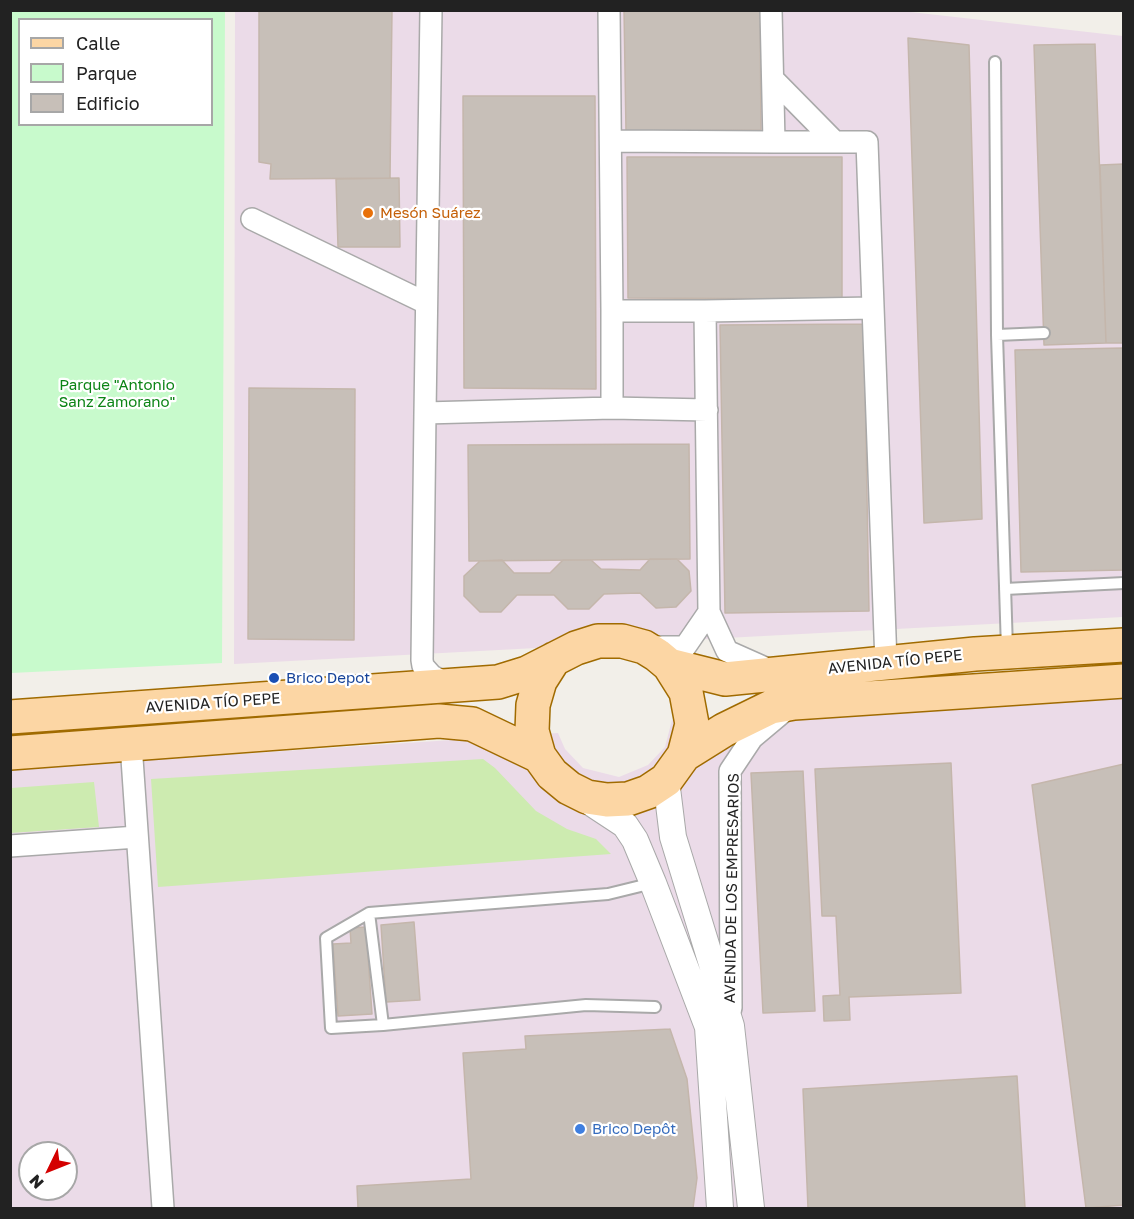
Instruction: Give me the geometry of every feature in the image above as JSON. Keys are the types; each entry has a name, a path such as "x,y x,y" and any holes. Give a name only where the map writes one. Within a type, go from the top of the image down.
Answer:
{"main road":[{"path":"675,767 692,724 686,692 657,656 622,641 598,641 576,648 554,659 540,681 533,705 532,731 539,756 552,774 569,788 586,796 608,800 628,799 648,792 675,767 745,718 771,707 794,703 1124,681"},
{"name":"AVENIDA TÍO PEPE","path":"657,656 725,679 1007,652 1124,645"},
{"name":"AVENIDA TÍO PEPE","path":"10,717 498,682 527,673 554,659"},
{"path":"10,753 439,721 472,724 539,756"}],"street":[{"path":"387,690 411,680 423,666 431,10"},
{"path":"609,10 612,408"},
{"path":"771,10 774,142"},
{"path":"773,79 835,142"},
{"path":"611,141 867,142 886,663"},
{"path":"252,219 426,303"},
{"path":"612,311 873,308"},
{"path":"705,311 710,612 727,651 778,674"},
{"path":"425,413 612,408 707,410"},
{"path":"657,656 684,647 710,612"},
{"path":"423,666 432,676 450,685"},
{"name":"AVENIDA DE LOS EMPRESARIOS","path":"751,1209 731,1026 730,771 752,738 794,703"},
{"path":"130,744 163,1209"},
{"name":"AVENIDA DE LOS EMPRESARIOS","path":"675,767 673,837 731,1026"},
{"name":"AVENIDA DE LOS EMPRESARIOS","path":"569,788 625,825 635,840 708,1027 720,1209"},
{"path":"10,846 138,837"}],"lane":[{"path":"995,62 997,335 1007,652"},
{"path":"997,335 1044,333"},
{"path":"1005,589 1124,583"},
{"path":"653,883 608,894 369,913 326,938 331,1028 585,1005 655,1007"},
{"path":"369,913 383,1025"}],"shaded area":[{"path":"893,10 1123,36 1123,617 234,664 235,11"},
{"path":"1123,685 1123,1208 11,1208 11,769 558,733 565,749 583,768 619,777 648,765 665,747 672,720"}],"green space":[{"name":"Parque \"Antonio Sanz Zamorano\"","path":"10,11 225,11 222,663 11,673"},
{"path":"483,759 495,768 536,811 567,829 596,839 611,854 158,887 151,779"},
{"path":"94,782 99,827 11,833 11,788"}],"building":[{"path":"259,10 392,10 390,178 270,179 271,164 259,162"},
{"path":"624,10 760,10 761,130 626,131"},
{"path":"908,38 969,45 982,519 924,523"},
{"path":"1095,44 1106,343 1044,345 1034,45"},
{"path":"463,96 595,96 596,389 464,388"},
{"path":"627,157 842,157 842,299 628,298"},
{"path":"1124,164 1124,343 1106,343 1100,165"},
{"name":"Mesón Suárez","path":"399,178 400,247 338,247 336,179"},
{"path":"864,324 869,611 725,613 720,325"},
{"path":"1124,348 1124,570 1021,572 1015,350"},
{"path":"249,388 355,389 354,640 248,639"},
{"path":"689,444 690,559 469,561 468,445"},
{"path":"650,559 677,559 689,571 691,591 676,607 656,608 640,593 604,594 589,609 568,609 554,595 517,595 501,612 480,612 464,596 464,576 480,561 502,560 514,573 550,573 563,560 591,560 601,569 640,570"},
{"path":"951,763 961,993 849,997 850,1020 824,1021 823,996 840,995 836,916 822,916 815,769"},
{"path":"1124,764 1124,1205 1086,1208 1032,785"},
{"path":"803,771 815,1011 763,1013 751,773"},
{"path":"414,922 420,1000 386,1002 381,925"},
{"path":"366,927 372,1014 338,1016 333,944 351,943 350,928"},
{"name":"Brico Depôt","path":"670,1029 687,1079 697,1178 693,1208 358,1208 357,1186 471,1179 463,1053 526,1049 525,1036"},
{"path":"1017,1076 1025,1208 808,1208 803,1089"}],"place":[{"name":"Mesón Suárez","path":"368,213"},
{"name":"Brico Depot","path":"274,678"},
{"name":"Brico Depôt","path":"580,1129"}]}
